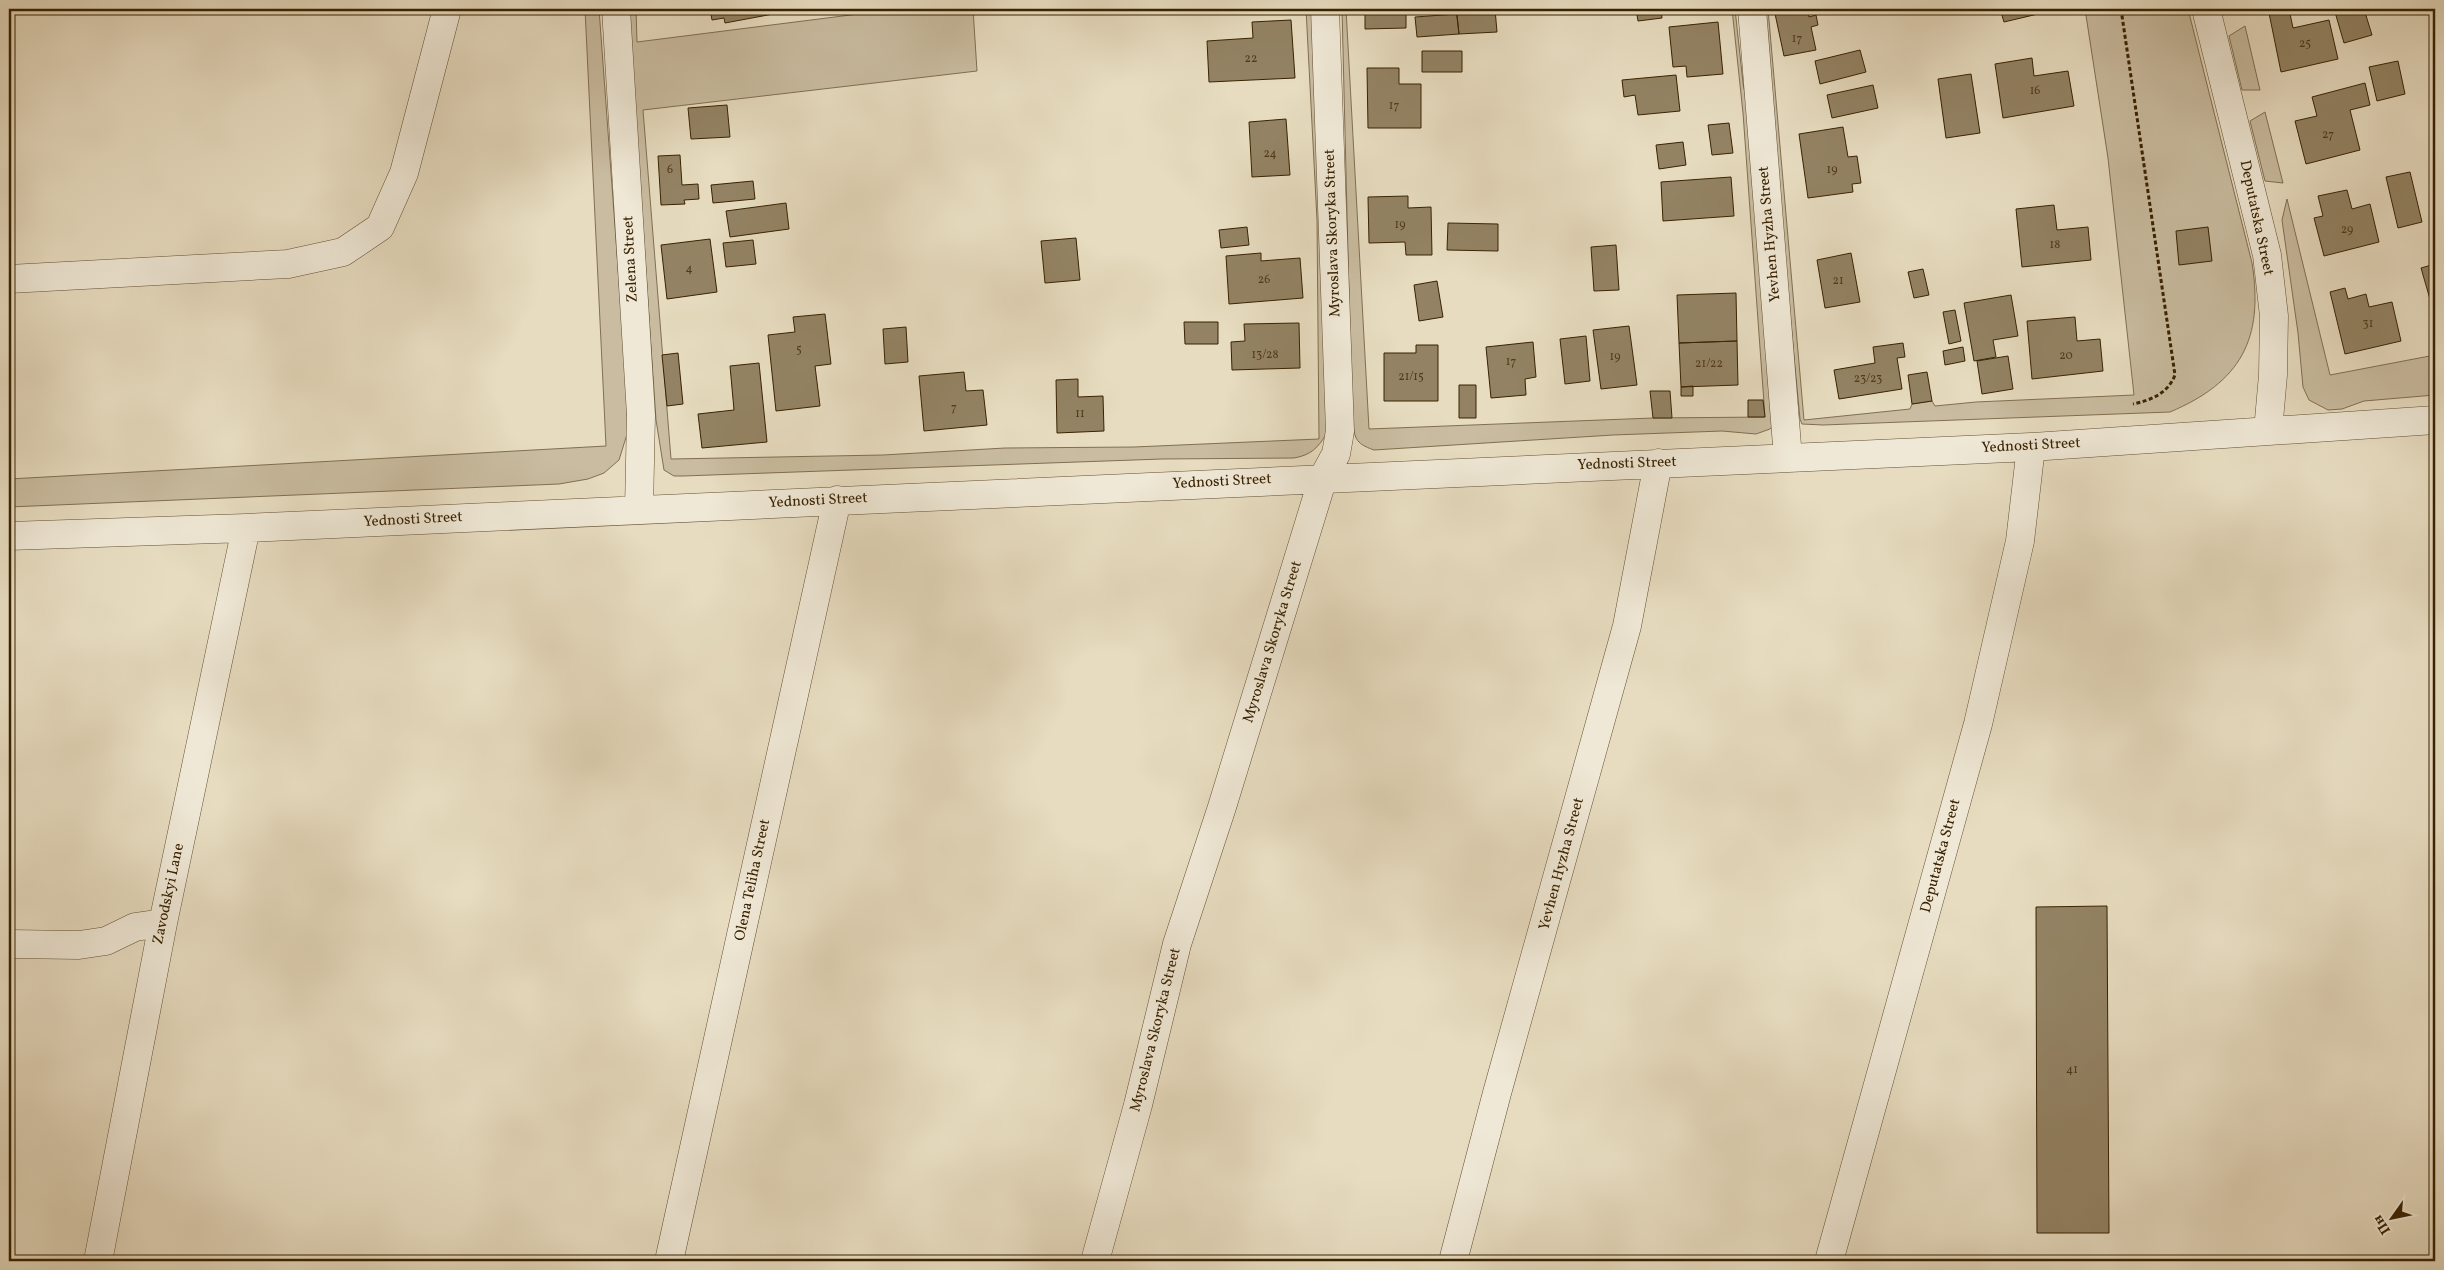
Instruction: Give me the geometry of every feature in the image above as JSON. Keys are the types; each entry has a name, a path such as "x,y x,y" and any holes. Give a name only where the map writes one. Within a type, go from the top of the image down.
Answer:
{"street":[{"path":"9,279 288,264 343,252 380,227 404,173 447,9"},
{"name":"Zelena Street","path":"616,9 641,415 639,509"},
{"name":"Myroslava Skoryka Street","path":"1095,1261 1138,1105 1177,944 1222,807 1323,478 1336,454 1340,431 1325,9"},
{"name":"Yevhen Hyzha Street","path":"1752,9 1788,458"},
{"name":"Deputatska Street","path":"2206,9 2267,255 2274,316 2273,375 2268,431"},
{"name":"Yednosti Street","path":"9,536 246,528 2031,447 2435,420"},
{"name":"Deputatska Street","path":"1829,1261 1978,724 2020,541 2031,447"},
{"name":"Yevhen Hyzha Street","path":"1453,1261 1497,1093 1627,626 1658,463"},
{"name":"Olena Teliha Street","path":"670,1261 837,500"},
{"name":"Zavodskyi Lane","path":"98,1261 163,923 246,528"},
{"path":"9,944 79,945 106,941 135,927 163,923"}],"path":[{"path":"2121,9 2175,375 2171,386 2157,396 2124,406 2128,440"}],"shaded area":[{"path":"585,9 599,9 625,363 628,431 619,460 604,473 588,479 559,484 9,507 9,479 606,446"},
{"path":"628,9 636,9 637,42 898,9 973,9 977,71 643,110 671,459 883,455 1005,448 1134,447 1319,439 1317,220 1306,9 1315,9 1327,433 1314,450 1294,458 1162,459 683,476 674,476 664,470 656,420"},
{"path":"1342,9 1346,9 1369,429 1653,418 1765,417 1743,113 1732,9 1735,9 1743,83 1750,123 1775,423 1770,429 1756,434 1722,431 1613,435 1374,450 1359,442 1355,435 1352,418"},
{"path":"1761,9 1768,9 1804,420 1910,409 1912,404 1932,401 1935,406 1976,402 2134,395 2108,158 2085,9 2188,9 2252,263 2255,290 2254,314 2250,336 2242,355 2230,372 2214,387 2170,412 1823,425 1802,424"},
{"path":"2245,26 2260,90 2242,90 2229,36"},
{"path":"2265,112 2283,183 2265,181 2250,121"},
{"path":"2287,199 2330,375 2435,355 2435,395 2364,401 2342,409 2328,410 2309,400 2303,387 2298,333 2282,220"}],"building":[{"path":"710,9 783,9 784,12 725,23 724,18 712,20"},
{"path":"1365,9 1406,9 1406,28 1365,29"},
{"path":"1456,9 1495,9 1497,32 1459,34"},
{"path":"1636,9 1661,9 1662,18 1638,21"},
{"path":"1774,9 1807,9 1809,17 1816,15 1818,25 1811,27 1816,50 1784,56"},
{"path":"2000,9 2059,9 2004,22"},
{"path":"2289,9 2293,28 2329,20 2338,59 2281,72 2269,13"},
{"path":"2348,9 2364,9 2372,35 2344,43 2335,12"},
{"path":"1457,14 1459,34 1417,37 1415,17"},
{"path":"1291,20 1295,78 1209,82 1207,41 1253,38 1252,22"},
{"path":"1718,22 1723,74 1687,77 1686,66 1673,67 1669,27"},
{"path":"1860,50 1866,72 1820,84 1815,61"},
{"path":"1422,51 1462,51 1462,72 1422,72"},
{"path":"2032,58 2034,76 2068,71 2074,106 2003,118 1995,64"},
{"path":"2398,61 2405,94 2377,101 2369,67"},
{"path":"1367,68 1399,68 1399,84 1421,84 1421,128 1368,128"},
{"path":"1971,74 1980,133 1946,138 1938,79"},
{"path":"1676,75 1680,111 1638,115 1635,95 1624,97 1622,80"},
{"path":"2365,83 2370,105 2350,110 2360,150 2306,164 2295,121 2317,116 2312,97"},
{"path":"1873,85 1878,108 1832,118 1827,95"},
{"path":"727,105 730,137 691,139 688,108"},
{"path":"1286,119 1290,175 1252,177 1249,122"},
{"path":"1729,123 1733,153 1712,155 1708,125"},
{"path":"1843,127 1848,157 1857,156 1861,183 1852,184 1853,192 1808,198 1799,134"},
{"path":"1683,142 1686,165 1659,169 1656,145"},
{"path":"680,155 682,185 698,184 699,199 684,200 685,204 661,205 658,156"},
{"path":"2410,172 2422,222 2398,228 2386,177"},
{"path":"1731,177 1734,216 1663,221 1661,182"},
{"path":"753,181 755,199 713,203 711,185"},
{"path":"2347,190 2352,209 2370,204 2379,242 2324,256 2314,218 2323,216 2318,196"},
{"path":"1408,196 1408,208 1431,207 1432,255 1406,255 1405,242 1369,243 1368,197"},
{"path":"786,203 789,229 730,237 726,211"},
{"path":"2054,205 2057,230 2088,227 2091,260 2022,267 2016,209"},
{"path":"1448,223 1498,224 1498,251 1447,250"},
{"path":"1247,227 1249,245 1221,248 1219,230"},
{"path":"2208,227 2212,261 2179,265 2176,231"},
{"path":"1076,238 1080,280 1045,283 1041,241"},
{"path":"710,239 717,292 667,299 661,245"},
{"path":"753,240 756,264 726,267 723,243"},
{"path":"1616,245 1619,290 1594,291 1591,247"},
{"path":"1261,253 1261,261 1300,258 1303,298 1229,304 1226,256"},
{"path":"1851,253 1860,302 1825,308 1817,260"},
{"path":"2435,264 2435,305 2432,306 2421,268"},
{"path":"1923,269 1929,295 1914,298 1908,272"},
{"path":"1437,281 1443,317 1419,321 1414,285"},
{"path":"2345,288 2348,299 2366,294 2369,307 2392,302 2401,341 2345,354 2330,292"},
{"path":"1736,293 1737,341 1679,343 1677,295"},
{"path":"2011,295 2018,336 1993,340 1996,357 1974,361 1964,303"},
{"path":"1955,310 1961,341 1949,344 1943,312"},
{"path":"825,314 831,364 815,366 820,406 776,411 768,335 795,332 793,317"},
{"path":"2075,317 2077,341 2100,339 2103,371 2032,379 2027,321"},
{"path":"1184,322 1218,322 1218,344 1185,344"},
{"path":"1299,323 1300,368 1232,370 1231,342 1245,341 1244,324"},
{"path":"1629,326 1637,385 1601,389 1593,330"},
{"path":"906,327 908,362 885,364 883,329"},
{"path":"1586,336 1590,381 1565,384 1560,339"},
{"path":"1737,341 1738,385 1681,387 1679,343"},
{"path":"1533,342 1536,377 1525,379 1526,395 1491,398 1486,347"},
{"path":"1903,343 1905,357 1897,358 1902,389 1839,399 1834,370 1875,363 1873,347"},
{"path":"1416,345 1438,345 1438,401 1384,401 1384,353 1416,353"},
{"path":"1963,347 1965,361 1945,365 1943,351"},
{"path":"678,353 683,404 667,406 662,355"},
{"path":"2008,356 2013,389 1982,394 1977,361"},
{"path":"759,363 767,442 702,448 698,414 734,410 730,366"},
{"path":"964,372 966,391 983,390 987,425 924,431 919,376"},
{"path":"1927,372 1932,401 1912,404 1908,375"},
{"path":"1078,379 1078,397 1103,396 1104,431 1057,433 1056,380"},
{"path":"1459,385 1476,385 1476,418 1459,418"},
{"path":"1693,386 1693,396 1681,396 1681,387"},
{"path":"1650,391 1670,391 1672,418 1653,418"},
{"path":"1748,400 1763,400 1765,417 1748,417"},
{"path":"2107,906 2109,1233 2037,1233 2036,907"}]}
